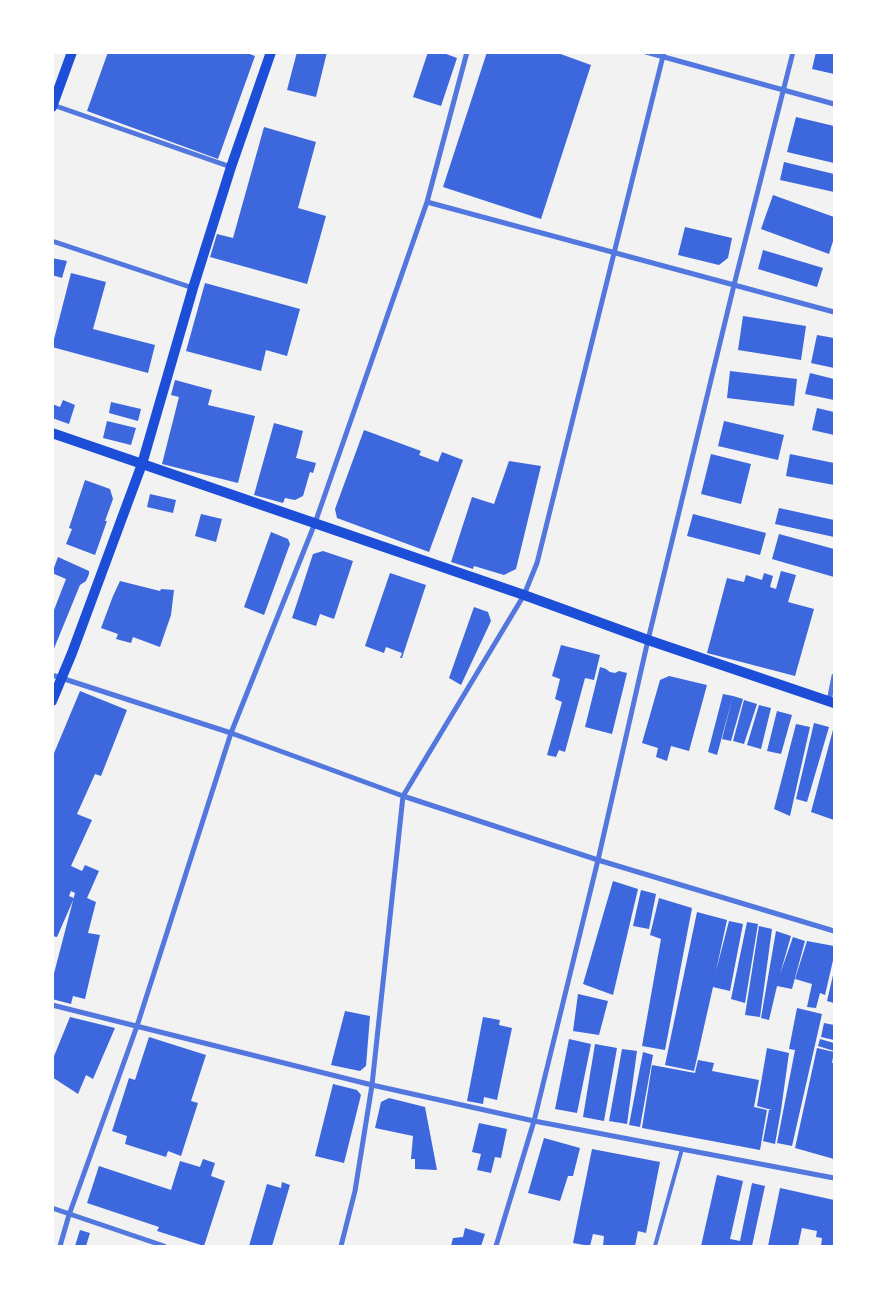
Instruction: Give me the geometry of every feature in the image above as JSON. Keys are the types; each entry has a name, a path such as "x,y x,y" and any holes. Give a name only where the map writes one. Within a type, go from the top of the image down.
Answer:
{"main road":[{"path":"53,106 72,52"},
{"path":"52,701 57,677 142,464 193,288 231,167 271,52"},
{"path":"52,432 524,595 648,640 832,702"}],"street":[{"path":"60,1246 69,1215 137,1026 231,733 315,523 427,202 468,52"},
{"path":"646,52 664,55 834,104"},
{"path":"496,1246 534,1121 598,860 648,640 734,285 793,52"},
{"path":"341,1246 355,1191 372,1085 403,796 524,595 537,563 664,55"},
{"path":"53,106 231,167"},
{"path":"427,202 834,312"},
{"path":"52,241 193,288"},
{"path":"832,702 834,676"},
{"path":"57,677 231,733 403,796 598,860 834,931"},
{"path":"52,1005 372,1085 534,1121 834,1178"},
{"path":"52,1208 164,1246"}],"lane":[{"path":"655,1246 682,1149"}],"building":[{"path":"108,52 244,52 255,56 218,159 87,111"},
{"path":"297,52 327,52 316,97 287,90"},
{"path":"428,52 441,52 457,58 441,106 413,97"},
{"path":"487,52 555,52 591,65 541,219 443,187"},
{"path":"816,52 834,52 834,74 812,69"},
{"path":"796,117 834,126 834,163 787,152"},
{"path":"264,127 316,142 298,208 326,216 307,284 210,257 217,234 233,238"},
{"path":"784,162 834,174 834,192 780,180"},
{"path":"773,195 834,217 834,238 829,254 761,229"},
{"path":"685,227 732,238 728,258 719,265 678,255"},
{"path":"763,250 823,268 817,287 758,269"},
{"path":"52,258 67,261 62,278 52,275"},
{"path":"71,273 106,282 93,329 155,345 148,373 52,347"},
{"path":"205,283 300,309 287,356 266,350 261,371 186,351"},
{"path":"743,316 806,326 801,360 738,350"},
{"path":"817,335 834,338 834,368 811,363"},
{"path":"730,371 797,379 794,406 727,398"},
{"path":"810,373 834,379 834,400 805,394"},
{"path":"175,380 212,390 208,405 255,416 238,483 162,464 179,397 171,395"},
{"path":"63,400 75,405 69,424 52,418 52,404 60,407"},
{"path":"111,402 141,409 138,421 109,413"},
{"path":"817,408 834,412 834,435 812,430"},
{"path":"107,421 136,428 131,445 103,438"},
{"path":"724,421 784,435 778,460 718,446"},
{"path":"274,423 303,431 296,458 316,463 313,473 310,472 303,496 295,500 285,498 283,503 254,495"},
{"path":"364,430 421,451 419,455 438,462 442,452 463,460 429,552 337,518 335,509"},
{"path":"711,454 751,464 741,504 701,494"},
{"path":"790,454 834,463 834,485 786,476"},
{"path":"509,461 541,466 516,569 504,575 474,566 473,569 451,562 472,497 494,504"},
{"path":"85,480 110,489 113,499 95,555 66,544 72,529 69,528"},
{"path":"150,494 176,500 173,513 147,507"},
{"path":"779,508 834,520 834,537 775,524"},
{"path":"201,514 222,519 216,542 195,536"},
{"path":"693,514 766,533 760,555 687,536"},
{"path":"271,532 288,539 290,544 264,615 244,607"},
{"path":"779,534 834,549 834,577 772,559"},
{"path":"323,551 353,561 334,619 320,614 316,626 292,618 313,554"},
{"path":"58,557 89,571 89,574 86,581 80,585 53,651 52,609 54,610 66,579 52,573"},
{"path":"781,571 796,575 788,602 814,609 795,676 707,653 727,578 744,582 746,575 762,580 764,573 773,576 770,587 776,589"},
{"path":"390,573 426,585 402,658 400,658 402,653 386,647 384,653 365,646"},
{"path":"120,581 160,591 161,589 174,590 171,615 160,647 133,637 131,643 116,639 118,634 101,628"},
{"path":"474,607 488,612 491,621 461,685 449,678"},
{"path":"561,645 600,655 594,680 585,678 565,752 559,750 556,757 547,755 562,702 555,699 560,679 552,676"},
{"path":"600,667 610,672 615,673 619,671 627,673 612,734 585,727"},
{"path":"669,676 707,685 689,751 671,746 667,761 656,757 658,748 642,743 660,680"},
{"path":"80,691 127,710 101,776 95,774 77,814 92,820 71,866 82,871 85,865 99,871 87,898 96,902 88,933 100,935 85,999 73,996 71,1004 52,999 52,981 73,900 57,937 52,936 52,758","holes":["71,891 75,893 74,898 69,896"]},
{"path":"723,694 733,696 717,755 708,752"},
{"path":"733,696 743,699 731,741 722,739"},
{"path":"744,700 757,704 744,744 733,741"},
{"path":"759,705 771,708 761,749 747,745"},
{"path":"777,711 792,715 781,754 767,751"},
{"path":"814,723 829,727 807,802 796,799"},
{"path":"796,724 810,727 790,816 774,809"},
{"path":"834,726 834,820 811,812"},
{"path":"613,881 638,889 613,995 583,984"},
{"path":"641,890 656,894 649,929 633,926"},
{"path":"659,898 692,908 665,1050 642,1046 661,939 650,935"},
{"path":"697,912 727,920 716,971 729,921 743,924 730,991 713,987 694,1071 665,1065"},
{"path":"747,922 758,924 745,1003 731,999"},
{"path":"759,926 772,929 760,1017 745,1015"},
{"path":"776,931 791,936 780,974 793,937 805,941 792,989 777,986 769,1020 761,1018"},
{"path":"807,941 834,946 834,956 825,995 820,993 816,1008 807,1007 812,984 795,979"},
{"path":"834,971 834,1003 827,1001"},
{"path":"578,994 608,1001 599,1035 573,1031"},
{"path":"797,1008 822,1014 792,1146 777,1143 795,1050 789,1049"},
{"path":"345,1011 370,1016 366,1066 360,1071 331,1065"},
{"path":"70,1017 115,1028 93,1079 86,1075 78,1094 52,1077 52,1061"},
{"path":"483,1017 500,1020 499,1025 512,1028 497,1100 484,1097 483,1104 467,1101"},
{"path":"824,1023 834,1025 834,1040 821,1037"},
{"path":"149,1037 206,1055 191,1101 198,1103 181,1156 168,1151 166,1157 125,1144 127,1136 112,1131 129,1078 135,1080"},
{"path":"569,1039 591,1044 577,1113 555,1109"},
{"path":"820,1039 834,1043 834,1051 818,1046"},
{"path":"595,1044 617,1048 604,1121 583,1117"},
{"path":"767,1048 789,1053 775,1144 763,1141 769,1110 772,1110 757,1106"},
{"path":"817,1048 834,1052 832,1063 834,1063 834,1159 795,1148"},
{"path":"622,1049 637,1051 627,1124 609,1121"},
{"path":"643,1052 653,1055 640,1127 629,1125"},
{"path":"698,1060 714,1063 712,1071 759,1080 754,1107 767,1110 760,1150 642,1128 652,1065 695,1073"},
{"path":"333,1084 357,1090 361,1095 344,1163 315,1156"},
{"path":"389,1098 425,1107 437,1170 415,1169 415,1159 411,1159 413,1136 375,1128 381,1102"},
{"path":"479,1123 507,1129 501,1158 495,1157 491,1173 477,1170 481,1154 472,1152"},
{"path":"544,1138 580,1148 573,1176 568,1176 560,1201 528,1193"},
{"path":"592,1149 660,1162 646,1233 638,1231 635,1246 603,1246 604,1236 593,1234 590,1246 573,1243"},
{"path":"203,1159 215,1163 211,1176 225,1181 204,1246 157,1231 159,1227 87,1203 99,1166 171,1190 180,1161 200,1167"},
{"path":"717,1175 743,1181 730,1239 740,1241 752,1183 765,1186 752,1246 701,1246"},
{"path":"282,1182 290,1185 272,1246 249,1246 267,1184 281,1188"},
{"path":"780,1188 834,1200 834,1246 821,1246 822,1238 816,1237 817,1231 802,1228 798,1246 768,1246"},
{"path":"465,1228 485,1234 481,1246 451,1246 453,1238 463,1237"},
{"path":"80,1230 90,1233 86,1246 75,1246"}]}
